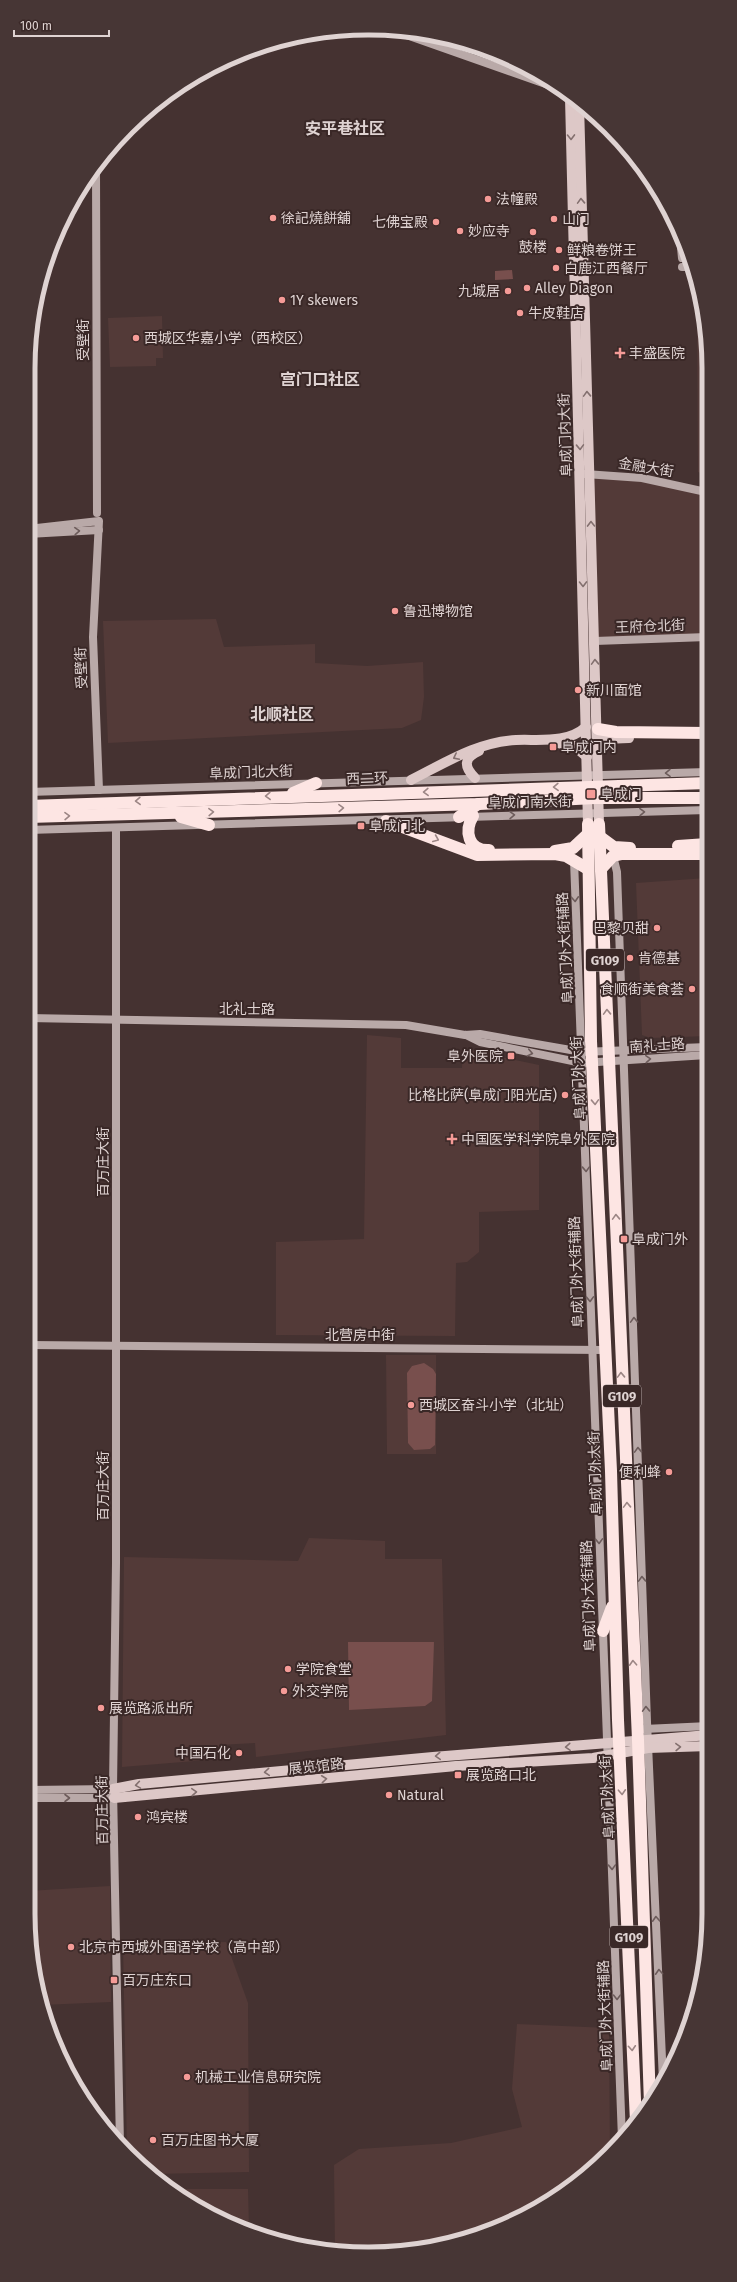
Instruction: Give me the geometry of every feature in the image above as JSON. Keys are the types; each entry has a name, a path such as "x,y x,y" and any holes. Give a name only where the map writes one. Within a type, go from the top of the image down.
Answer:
{"highway":[{"path":"592,728 616,732 702,733"},
{"path":"286,796 316,783"},
{"name":"西二环","path":"35,806 286,796 702,783"},
{"path":"35,817 479,804 595,798 702,798"},
{"path":"460,817 479,804"},
{"path":"170,813 209,824"},
{"path":"473,816 468,825 468,836 474,845 484,850 566,850 580,843 594,829 609,844 621,848 702,844"},
{"path":"386,821 477,855 555,854 566,856 588,869"},
{"name":"阜成门外大街","path":"594,829 588,869 587,1057 605,1350 636,2113"},
{"name":"G109","path":"594,829 601,869 643,1739 650,2093"},
{"path":"601,869 613,856 634,853 702,854"},
{"path":"603,1631 614,1602"}],"main road":[{"name":"阜成门内大街","path":"570,103 585,474 595,641 592,728 587,757 587,770 594,829"},
{"name":"阜成门内大街","path":"579,110 585,474 592,728 598,744 598,770 594,829"},
{"path":"411,780 474,748 494,742 568,738 592,728"},
{"path":"598,744 604,739 611,738 697,737 702,738"},
{"path":"475,778 468,771 466,762 471,755 497,746 569,744 587,757"},
{"path":"620,1747 643,1739 702,1735"},
{"path":"643,1739 702,1745"},
{"name":"展览馆路","path":"113,1794 139,1784 262,1772 607,1744 620,1747"},
{"name":"展览馆路","path":"113,1794 456,1766 608,1756 620,1747"}],"street":[{"path":"417,39 536,81"},
{"name":"受壁街","path":"96,176 97,513"},
{"name":"金融大街","path":"585,474 642,478 702,491"},
{"path":"35,529 99,526"},
{"path":"35,533 99,526"},
{"name":"受壁街","path":"99,526 93,637 99,790"},
{"name":"王府仓北街","path":"595,641 702,637"},
{"name":"阜成门南大街","path":"475,778 702,772"},
{"name":"阜成门北大街","path":"35,792 475,778"},
{"name":"阜成门南大街","path":"473,816 702,810"},
{"path":"35,830 209,824 386,821 473,816"},
{"name":"百万庄大街","path":"116,828 116,1563 113,1794 120,2135"},
{"path":"613,856 617,872 624,1061 643,1739 662,2071"},
{"name":"阜成门外大街辅路","path":"574,860 587,1057 591,1350 622,2130"},
{"name":"北礼士路","path":"35,1018 116,1021 406,1025 466,1035 480,1042 587,1057 609,1057"},
{"path":"609,1057 623,1050 702,1047"},
{"name":"南礼士路","path":"609,1057 624,1061 702,1055"},
{"name":"北营房中街","path":"35,1344 605,1350"},
{"path":"643,1739 702,1727"},
{"name":"展览馆路","path":"35,1790 113,1794"},
{"name":"展览馆路","path":"35,1798 113,1794"}],"shaded area":[{"path":"512,270 513,279 495,280 495,271"},
{"path":"697,311 702,368 702,474 698,472"},
{"name":"西城区华嘉小学（西校区）","path":"162,316 163,358 156,358 156,366 110,367 108,318"},
{"path":"597,478 641,481 702,492 702,637 595,641 587,482"},
{"path":"216,619 224,647 315,644 315,663 367,666 423,662 424,697 421,720 402,728 108,743 103,621"},
{"path":"702,878 702,1036 651,1038 642,1035 636,883"},
{"name":"中国医学科学院阜外医院","path":"367,1035 401,1038 401,1068 462,1068 463,1049 539,1065 539,1210 479,1212 479,1252 467,1262 456,1263 455,1336 276,1335 276,1242 364,1239"},
{"name":"西城区奋斗小学（北址）","path":"386,1355 436,1355 436,1454 387,1454"},
{"path":"424,1363 433,1369 436,1374 435,1445 430,1449 414,1450 408,1443 407,1373 412,1366"},
{"name":"外交学院","path":"309,1538 385,1541 385,1559 442,1559 446,1735 256,1757 255,1743 219,1745 219,1759 122,1767 124,1557 298,1561"},
{"path":"348,1642 434,1642 432,1701 425,1706 349,1710"},
{"name":"北京市西城外国语学校（高中部）","path":"110,1886 111,2002 48,2005 41,1979 38,1957 35,1891"},
{"name":"机械工业信息研究院","path":"226,1942 248,2003 249,2172 160,2174 127,2142 123,1944"},
{"path":"517,2024 609,2028 610,2143 572,2178 554,2191 516,2213 496,2222 455,2236 434,2241 390,2246 368,2247 335,2245 334,2165 359,2149 451,2143 522,2127 512,2089"},
{"path":"180,2189 248,2189 249,2225 221,2213"}],"place":[{"name":"法幢殿","path":"488,199"},
{"name":"徐記燒餅舖","path":"273,218"},
{"name":"山门","path":"554,219"},
{"name":"七佛宝殿","path":"436,222"},
{"name":"妙应寺","path":"460,231"},
{"name":"鼓楼","path":"533,232"},
{"name":"鲜粮卷饼王","path":"559,250"},
{"name":"白鹿江西餐厅","path":"556,268"},
{"name":"Alley Diagon","path":"527,288"},
{"name":"九城居","path":"508,291"},
{"name":"1Y skewers","path":"282,300"},
{"name":"牛皮鞋店","path":"520,313"},
{"name":"西城区华嘉小学（西校区）","path":"136,338"},
{"name":"丰盛医院","path":"620,353"},
{"name":"鲁迅博物馆","path":"395,611"},
{"name":"新川面馆","path":"578,690"},
{"name":"阜成门内","path":"553,747"},
{"name":"阜成门","path":"591,794"},
{"name":"阜成门北","path":"361,826"},
{"name":"巴黎贝甜","path":"657,928"},
{"name":"肯德基","path":"630,958"},
{"name":"食顺街美食荟","path":"692,989"},
{"name":"阜外医院","path":"511,1056"},
{"name":"比格比萨(阜成门阳光店)","path":"565,1095"},
{"name":"中国医学科学院阜外医院","path":"452,1139"},
{"name":"阜成门外","path":"624,1239"},
{"name":"西城区奋斗小学（北址）","path":"411,1405"},
{"name":"便利蜂","path":"669,1472"},
{"name":"学院食堂","path":"288,1669"},
{"name":"外交学院","path":"284,1691"},
{"name":"展览路派出所","path":"101,1708"},
{"name":"中国石化","path":"239,1753"},
{"name":"展览路口北","path":"458,1775"},
{"name":"Natural","path":"389,1795"},
{"name":"鸿宾楼","path":"138,1817"},
{"name":"北京市西城外国语学校（高中部）","path":"71,1947"},
{"name":"百万庄东口","path":"114,1980"},
{"name":"机械工业信息研究院","path":"187,2077"},
{"name":"百万庄图书大厦","path":"153,2140"}],"district":[{"name":"安平巷社区","path":"345,128"},
{"name":"宫门口社区","path":"320,379"},
{"name":"北顺社区","path":"282,714"}]}
